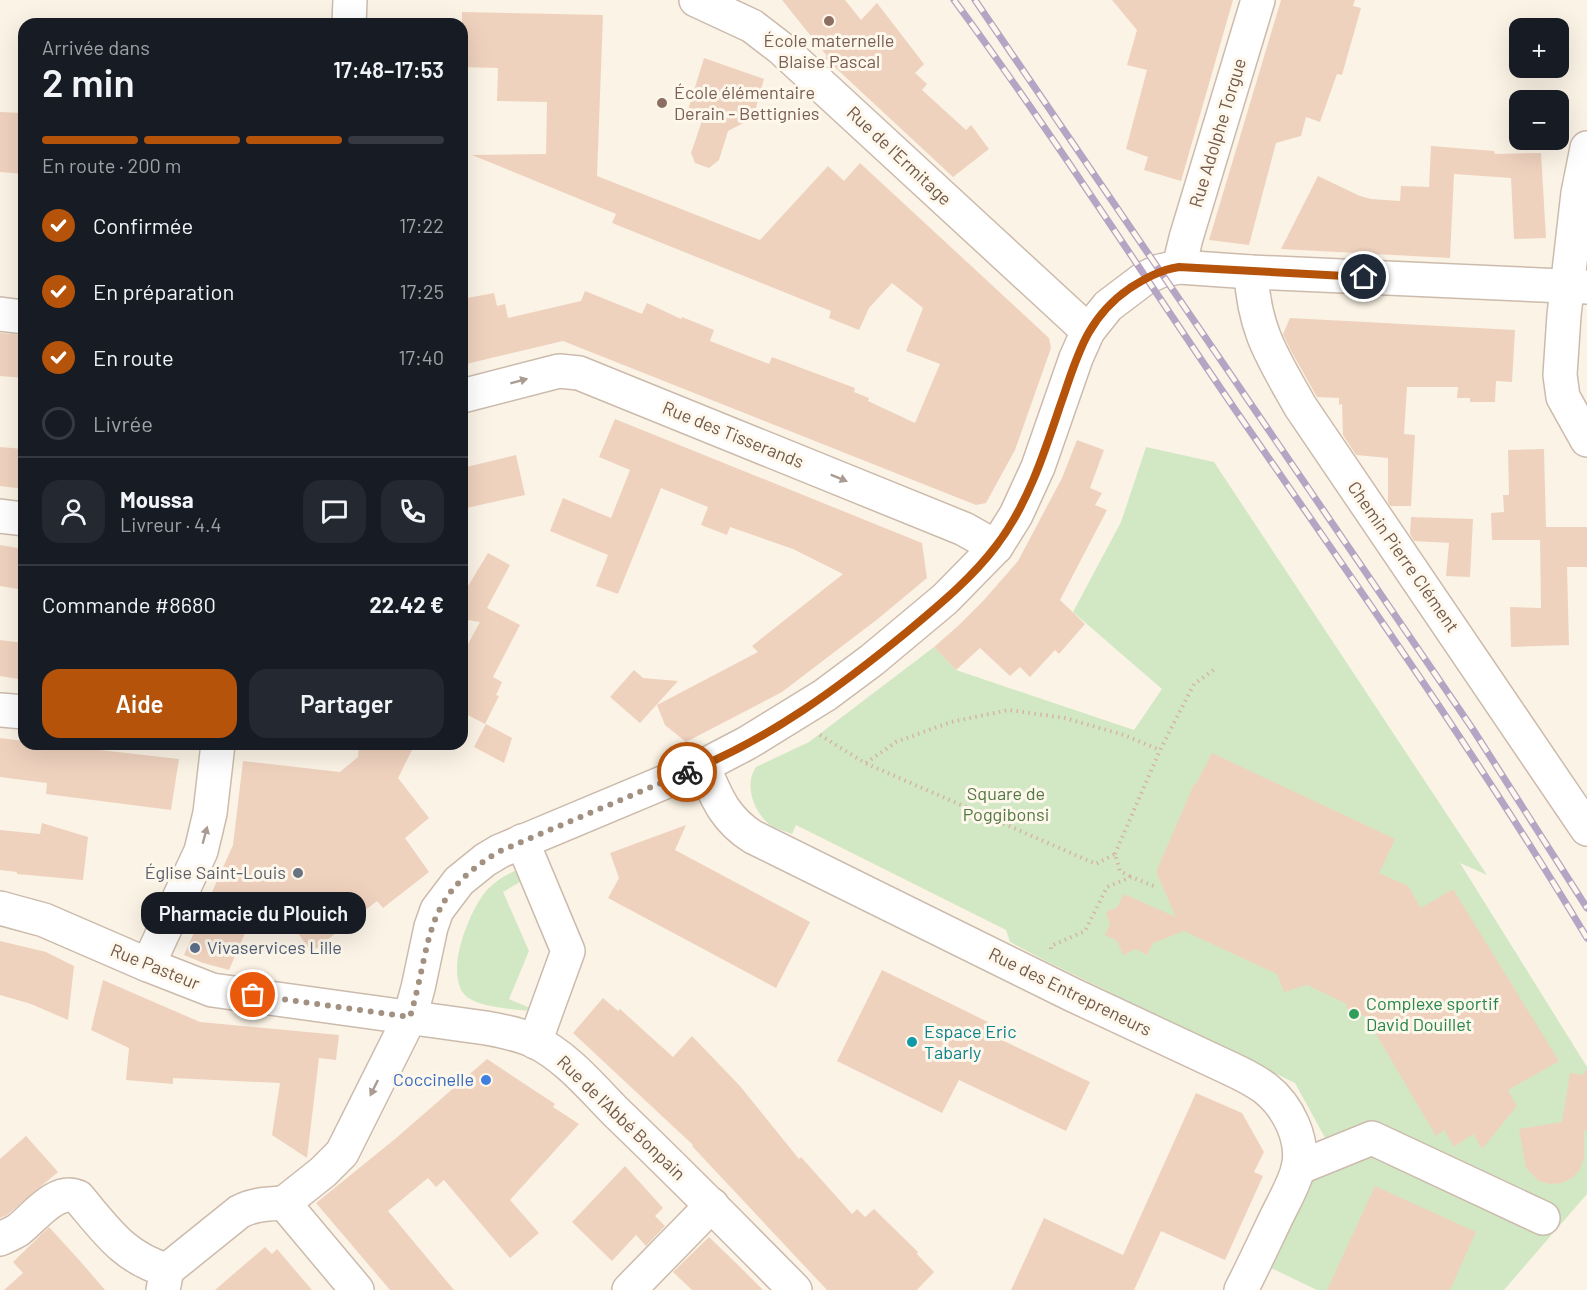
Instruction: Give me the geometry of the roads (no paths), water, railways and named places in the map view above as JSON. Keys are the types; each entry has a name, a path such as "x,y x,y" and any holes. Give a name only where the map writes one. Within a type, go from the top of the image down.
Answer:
{"street":[{"path":"349,18 350,0"},
{"name":"Rue de l'Ermitage","path":"696,0 752,26 782,49 1088,331"},
{"name":"Rue Adolphe Torgue","path":"1179,267 1258,0"},
{"path":"1587,148 1578,193 1577,287 1563,315 1560,386 1569,409 1587,440"},
{"path":"0,1239 15,1232 57,1197 71,1194 78,1197 112,1237 165,1280 239,1212 250,1206 284,1203 323,1172 342,1153 410,1017 430,927 446,896 459,881 485,860 522,841 703,766 747,743 802,710 872,660 918,623 966,580 996,547 1016,515 1038,468 1076,358 1088,331 1108,306 1128,290 1160,271 1179,267 1577,287"},
{"name":"Chemin Pierre Clément","path":"1251,272 1253,304 1264,340 1300,406 1587,828"},
{"path":"0,314 18,316"},
{"name":"Rue des Tisserands","path":"468,394 559,371 579,373 964,529 996,547"},
{"path":"0,516 18,518"},
{"path":"0,710 18,712"},
{"path":"148,965 201,850 210,813 217,750"},
{"name":"Rue des Entrepreneurs","path":"703,766 721,806 740,829 1058,988 1252,1079 1267,1090 1284,1110 1292,1125 1299,1150 1298,1168 1292,1187 1241,1290"},
{"path":"522,841 568,951 535,1042"},
{"name":"Rue Pasteur","path":"0,908 44,920 212,990 410,1017"},
{"name":"Rue de l'Abbé Bonpain","path":"410,1017 500,1031 535,1042 565,1063 712,1205 795,1290"},
{"path":"1298,1168 1372,1138 1543,1218"},
{"path":"284,1203 357,1290"},
{"path":"629,1290 712,1205"}],"railway":[{"path":"954,0 1061,152 1415,670 1503,803 1587,938"},
{"path":"975,0 1472,728 1587,908"}],"place":[{"name":"École maternelle Blaise Pascal","path":"829,21"},
{"name":"École élémentaire Derain - Bettignies","path":"662,103"},
{"name":"Église Saint-Louis","path":"298,873"},
{"name":"Vivaservices Lille","path":"195,948"},
{"name":"Pharmacie du Plouich","path":"253,995"},
{"name":"Complexe sportif David Douillet","path":"1354,1014"},
{"name":"Espace Eric Tabarly","path":"912,1042"},
{"name":"Coccinelle","path":"486,1080"}],"park label":[{"name":"Square de Poggibonsi","path":"1006,804"}]}
